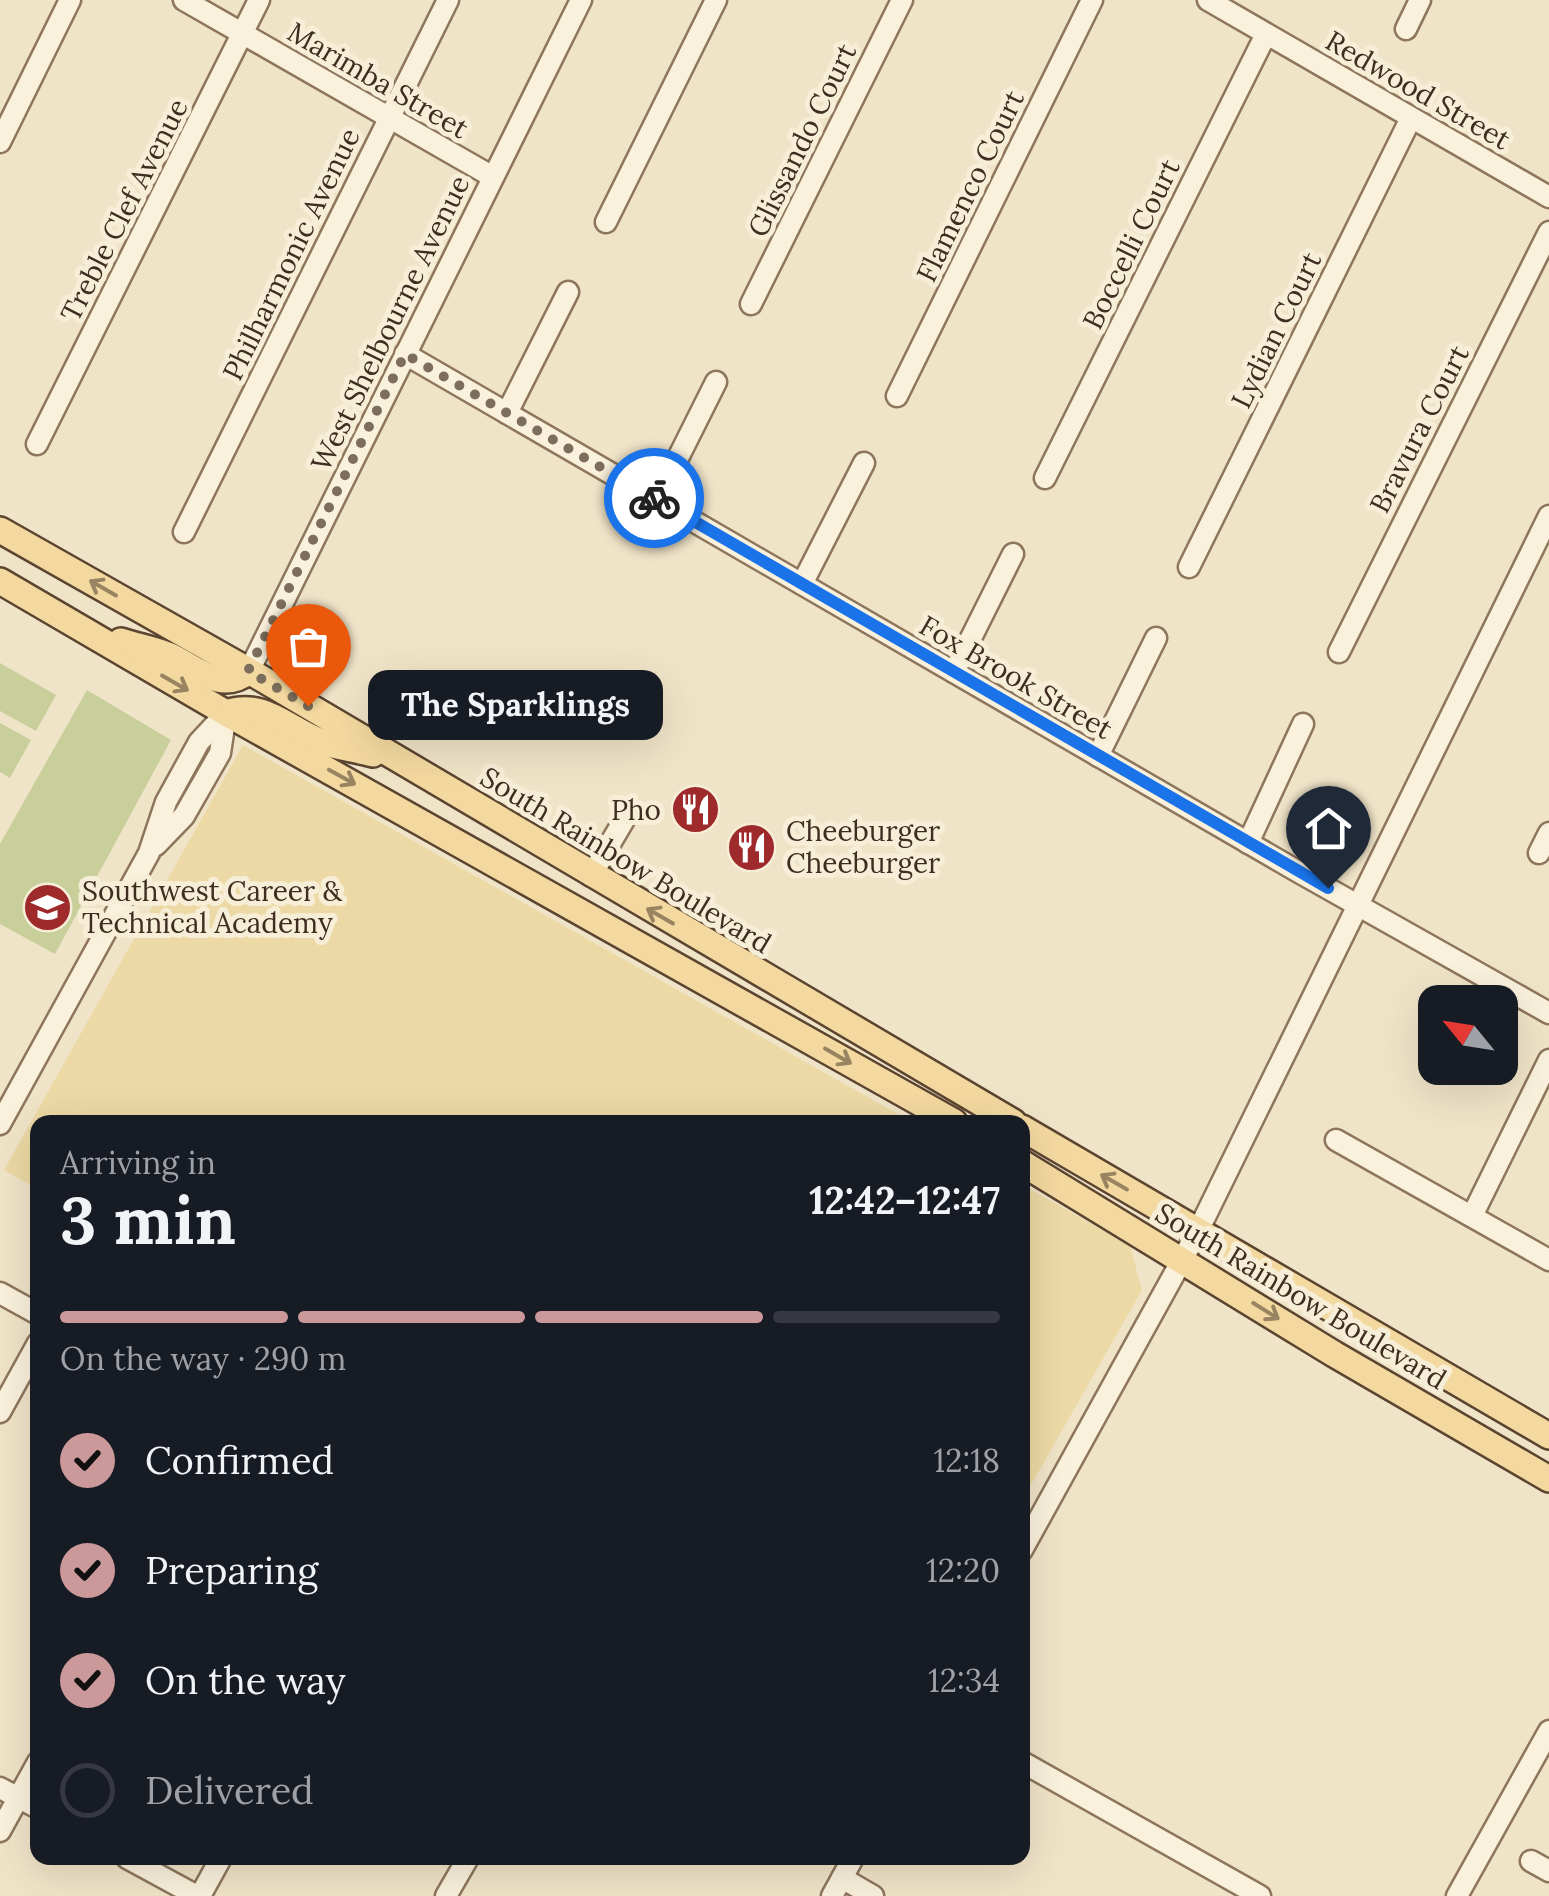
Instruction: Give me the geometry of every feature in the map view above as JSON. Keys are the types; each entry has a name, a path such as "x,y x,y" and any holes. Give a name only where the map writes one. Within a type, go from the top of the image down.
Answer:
{"main road":[{"name":"South Rainbow Boulevard","path":"0,530 248,671 1001,1115"},
{"path":"0,581 226,713 942,1115"},
{"path":"82,630 166,654 214,679 239,679 248,671"},
{"path":"226,713 250,708 318,740 397,759"},
{"path":"544,889 630,923 670,946 684,950 712,947"},
{"path":"726,992 746,989 802,1021 871,1040"},
{"name":"South Rainbow Boulevard","path":"1030,1133 1549,1436"},
{"name":"South Rainbow Boulevard","path":"1030,1167 1334,1354 1549,1478"},
{"path":"1514,1458 1549,1462"}],"street":[{"path":"0,142 70,0"},
{"name":"Marimba Street","path":"184,0 493,178"},
{"name":"Treble Clef Avenue","path":"38,444 259,0"},
{"name":"Philharmonic Avenue","path":"184,532 448,0"},
{"name":"West Shelbourne Avenue","path":"248,671 581,0"},
{"path":"606,222 716,0"},
{"name":"Glissando Court","path":"751,304 902,0"},
{"name":"Flamenco Court","path":"897,396 1092,0"},
{"name":"Redwood Street","path":"1208,0 1549,197"},
{"path":"1406,28 1420,0"},
{"name":"Boccelli Court","path":"1045,478 1266,34"},
{"name":"Lydian Court","path":"1189,568 1411,118"},
{"name":"Bravura Court","path":"1338,652 1549,232"},
{"path":"507,414 568,292"},
{"name":"Fox Brook Street","path":"405,354 1549,1013"},
{"path":"657,500 716,382"},
{"path":"802,584 864,462"},
{"path":"1030,1535 1198,1232 1549,516"},
{"path":"954,672 1013,554"},
{"path":"1098,756 1156,638"},
{"path":"0,1124 149,853 166,802 202,737 226,713"},
{"path":"1248,843 1303,724"},
{"path":"592,876 624,820"},
{"path":"1473,1214 1549,1060"},
{"path":"1336,1140 1549,1260"},
{"path":"0,1293 30,1310"},
{"path":"0,1412 30,1358"},
{"path":"1457,1896 1549,1731"},
{"path":"1030,1767 1260,1896"},
{"path":"0,1830 9,1793 30,1771"},
{"path":"140,1865 198,1896 217,1865"},
{"path":"446,1896 464,1865"},
{"path":"849,1865 837,1887 872,1896"}],"green space":[{"path":"0,663 56,695 36,731 0,711"},
{"path":"87,690 171,740 55,954 0,924 0,844"},
{"path":"0,723 31,740 10,778 0,772"}],"sand":[{"path":"243,745 900,1115 35,1115"},
{"path":"30,1124 30,1185 4,1170"},
{"path":"1030,1189 1130,1246 1142,1290 1030,1487"}],"way so far":[{"path":"308,706 248,671 405,354 654,498"}],"place":[{"name":"The Sparklings","path":"308,706"},
{"name":"Pho","path":"696,810"},
{"name":"Cheeburger Cheeburger","path":"751,847"},
{"name":"Southwest Career & Technical Academy","path":"47,907"}],"route":[{"path":"654,498 1328,888"}]}
